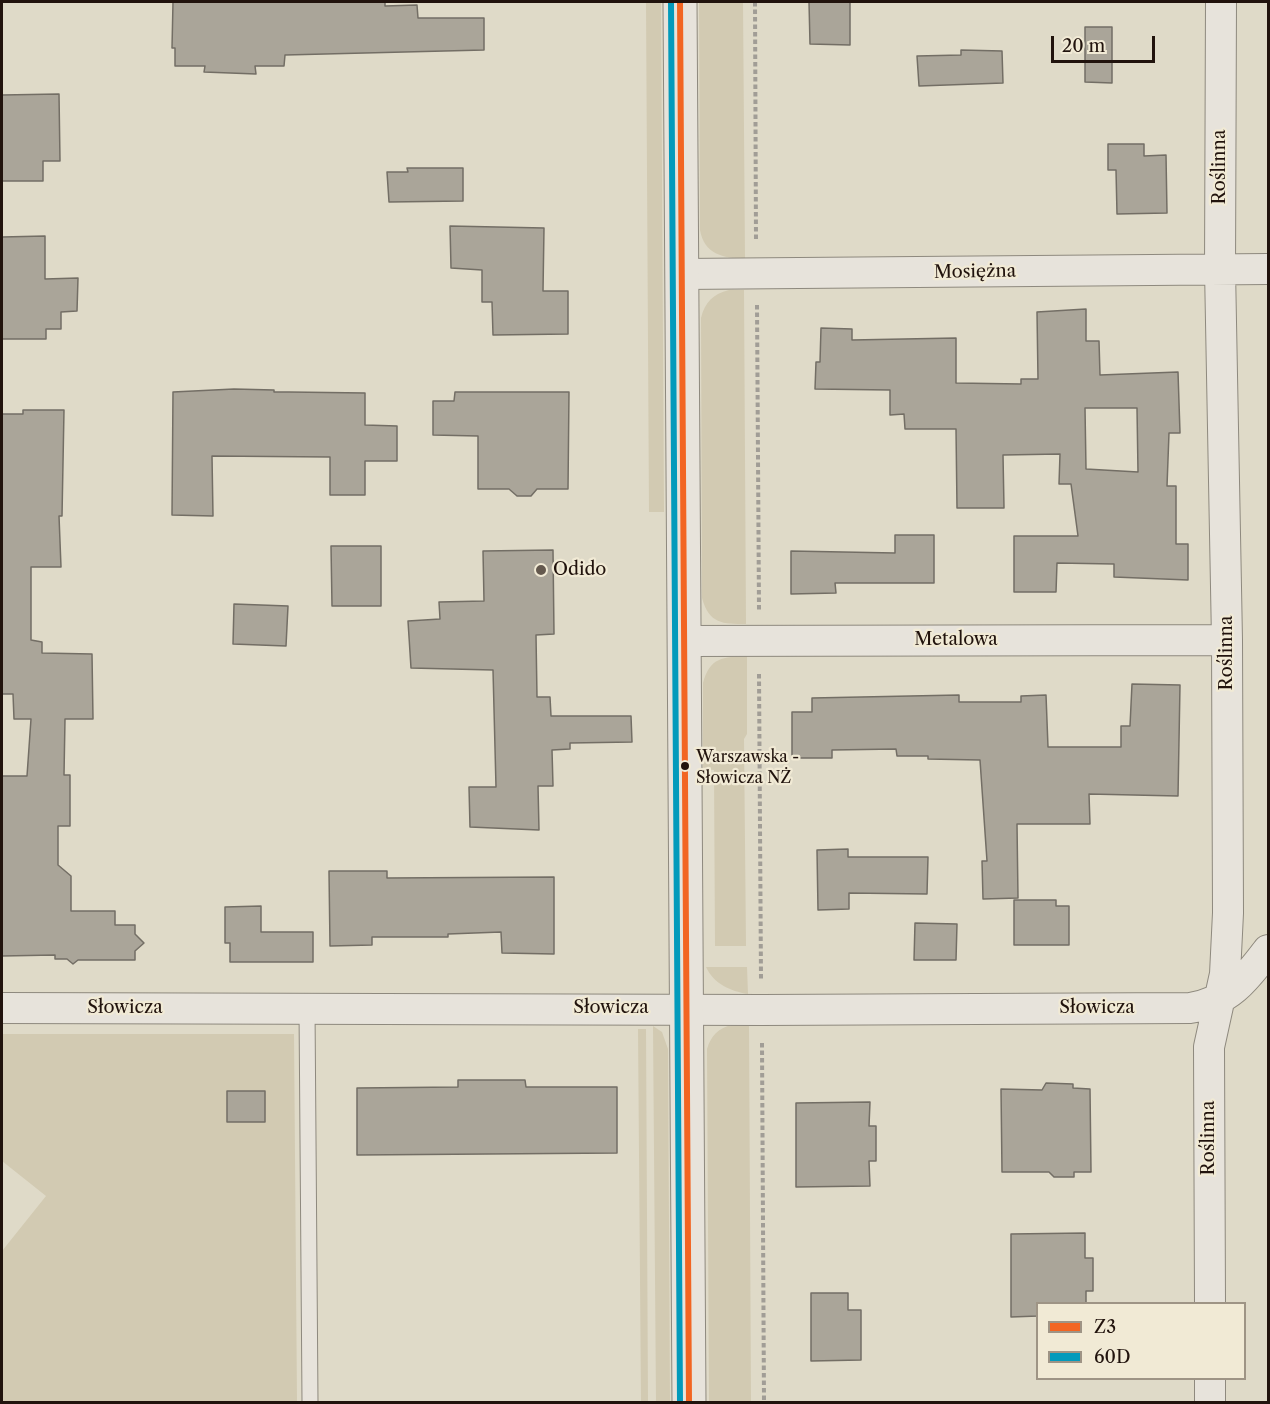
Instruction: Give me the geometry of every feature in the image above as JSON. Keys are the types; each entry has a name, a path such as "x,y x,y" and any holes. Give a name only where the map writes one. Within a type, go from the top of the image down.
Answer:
{"street":[{"path":"680,2 689,1402"},
{"name":"Roślinna","path":"1210,1302 1209,1047 1225,974 1228,913 1227,640 1220,269 1221,2"},
{"name":"Mosiężna","path":"682,274 1269,268"},
{"name":"Metalowa","path":"684,641 1227,640"},
{"path":"1219,1000 1244,981 1269,950"},
{"name":"Słowicza","path":"2,1008 762,1010 1190,1008 1219,1000"},
{"path":"1210,1380 1210,1402"}],"lane":[{"path":"307,1008 310,1402"}],"path":[{"path":"755,2 764,1402"}],"shaded area":[{"path":"646,2 661,2 664,512 649,512"},
{"path":"699,2 743,2 745,259 716,253 706,245 700,230"},
{"path":"729,290 744,290 746,624 718,621 709,613 702,598 701,318 710,300"},
{"path":"747,656 747,734 744,739 746,946 715,946 714,770 703,769 703,683 709,668 714,663 724,658"},
{"path":"706,967 747,967 748,994 723,986 713,978"},
{"path":"732,1025 749,1025 751,1402 709,1402 707,1049 716,1033"},
{"path":"653,1026 662,1032 668,1049 670,1402 656,1402"},
{"path":"638,1029 646,1029 648,1402 641,1402"},
{"path":"2,1034 294,1034 297,1402 2,1402 2,1251 46,1196 2,1161"}],"building":[{"path":"173,2 385,2 385,6 417,5 418,18 484,18 484,50 285,55 284,66 255,66 256,74 204,72 205,66 175,66 175,48 172,48"},
{"path":"809,2 850,2 850,45 810,44"},
{"path":"1085,27 1112,27 1112,83 1085,82"},
{"path":"961,50 1002,51 1003,83 919,86 917,56 961,55"},
{"path":"59,94 60,161 43,161 43,181 2,181 2,95"},
{"path":"1108,144 1144,144 1144,156 1166,155 1167,213 1117,214 1116,170 1108,170"},
{"path":"407,168 463,168 463,201 389,202 387,172 408,172"},
{"path":"450,226 544,228 543,291 568,291 568,334 493,335 492,302 482,302 482,270 451,268"},
{"path":"45,236 45,279 78,278 77,311 61,312 61,329 46,329 46,339 2,339 2,237"},
{"path":"1086,309 1086,341 1099,341 1100,375 1178,372 1180,433 1169,433 1167,486 1176,486 1176,544 1188,544 1188,580 1114,577 1114,564 1057,563 1056,592 1014,592 1014,536 1078,536 1071,484 1059,484 1060,454 1003,455 1004,508 957,508 956,429 905,429 904,414 890,415 890,390 815,389 816,362 820,362 821,328 852,329 852,340 956,338 956,383 1021,384 1021,379 1038,379 1037,312","holes":["1085,408 1137,408 1138,472 1086,469"]},
{"path":"234,389 365,393 365,425 397,426 397,461 365,461 365,495 330,495 330,457 212,456 213,516 172,515 173,392"},
{"path":"455,392 569,392 568,489 537,489 531,496 517,496 509,489 478,489 478,436 433,435 433,401 454,401"},
{"path":"23,410 64,410 62,516 59,516 61,567 31,567 31,640 42,642 42,653 92,654 93,719 65,719 64,775 70,775 70,826 58,826 58,865 71,876 71,911 115,911 115,925 135,925 135,934 144,943 135,951 135,960 78,960 73,964 67,959 55,959 55,955 2,956 2,776 27,776 31,719 14,719 13,694 2,694 2,414 23,414"},
{"path":"895,535 934,535 934,583 835,583 836,593 791,594 791,551 895,553"},
{"path":"331,546 381,546 381,606 332,606"},
{"path":"553,550 554,634 536,635 537,697 550,697 551,716 631,716 632,742 570,743 570,749 552,750 553,786 538,786 539,830 470,827 469,787 496,787 493,670 411,668 408,621 440,619 439,602 484,601 483,551"},
{"path":"234,604 288,606 286,646 233,644"},
{"path":"1132,684 1180,685 1178,796 1089,794 1090,824 1017,824 1018,898 983,899 982,861 987,861 980,760 897,756 896,749 832,750 832,758 792,758 792,712 812,712 812,698 959,695 959,702 1021,702 1021,696 1046,695 1048,747 1121,747 1121,726 1130,726"},
{"path":"848,849 848,857 928,857 927,894 849,893 849,909 818,910 817,850"},
{"path":"329,871 387,871 387,878 554,877 554,954 502,953 501,932 448,934 448,937 372,937 372,945 330,946"},
{"path":"1014,900 1056,900 1056,906 1069,906 1069,945 1014,945"},
{"path":"261,906 261,932 313,932 313,962 230,962 230,943 225,943 225,907"},
{"path":"915,923 957,924 956,960 914,960"},
{"path":"458,1080 525,1080 526,1087 617,1087 617,1153 357,1155 357,1088 458,1087"},
{"path":"1046,1083 1073,1084 1073,1088 1090,1089 1091,1172 1074,1172 1074,1177 1054,1177 1049,1172 1002,1172 1001,1089 1042,1090"},
{"path":"227,1091 265,1091 265,1122 227,1122"},
{"path":"870,1102 869,1126 876,1126 876,1161 869,1161 870,1186 796,1187 796,1103"},
{"path":"1085,1233 1085,1258 1093,1258 1093,1291 1086,1291 1086,1302 1036,1302 1036,1316 1011,1317 1011,1234"},
{"path":"811,1293 848,1293 848,1310 861,1310 861,1360 811,1361"}],"transit line":[{"name":"60D","path":"671,2 680,1402"},
{"name":"Z3","path":"680,2 689,1402"}],"place":[{"name":"Odido","path":"541,570"},
{"name":"Warszawska - Słowicza NŻ","path":"685,766"}]}
